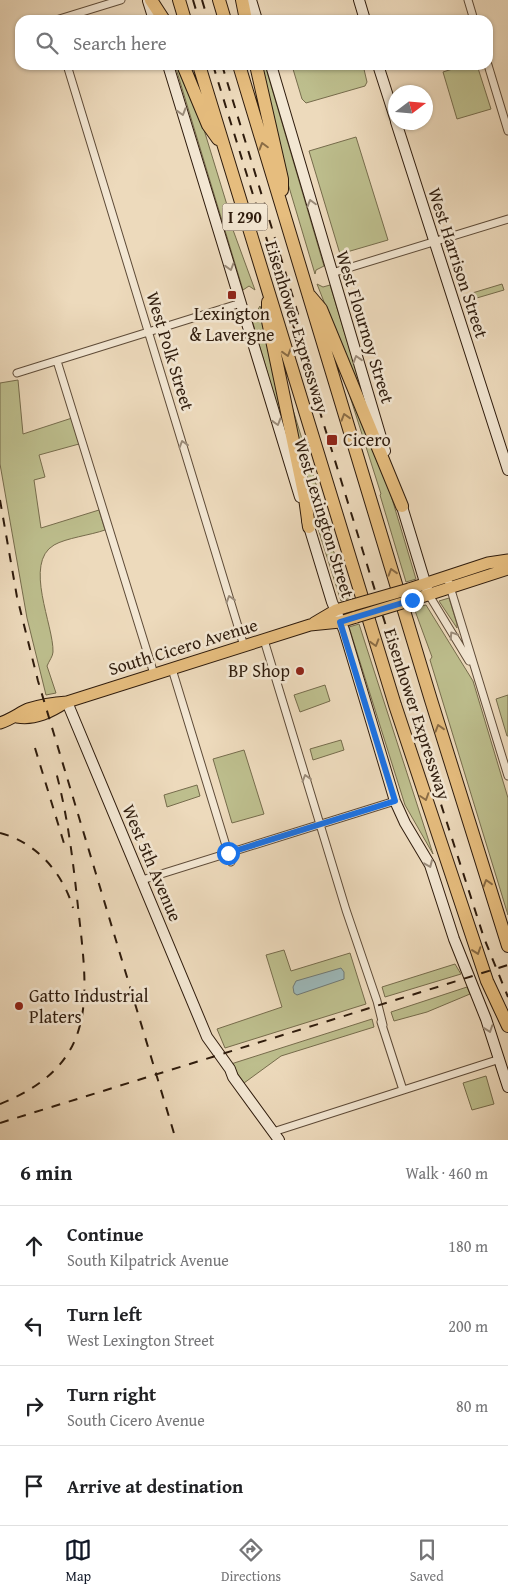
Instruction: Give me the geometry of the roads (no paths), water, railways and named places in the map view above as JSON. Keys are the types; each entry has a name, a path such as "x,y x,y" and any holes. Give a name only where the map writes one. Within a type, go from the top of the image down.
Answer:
{"highway":[{"path":"150,0 160,15"},
{"path":"179,0 184,15"},
{"path":"219,0 224,15"},
{"path":"242,0 245,15"},
{"path":"185,70 208,125 223,145"},
{"name":"Eisenhower Expressway","path":"200,70 395,705 487,981 508,1026"},
{"name":"Eisenhower Expressway","path":"240,70 508,946"},
{"path":"257,70 282,179 282,210"},
{"path":"268,290 268,321 305,498 309,527"},
{"path":"307,292 322,309 402,506"}],"main road":[{"name":"South Cicero Avenue","path":"427,590 447,577 488,563 508,560"},
{"name":"South Cicero Avenue","path":"310,625 340,622 410,595 427,590 450,589 508,569"},
{"name":"South Cicero Avenue","path":"0,723 17,717 28,719 51,712 67,702 310,625 336,610 353,605 410,595"}],"street":[{"path":"72,15 121,0"},
{"path":"150,0 153,15"},
{"path":"251,0 256,15"},
{"path":"358,0 363,15"},
{"path":"468,0 472,15"},
{"name":"West Polk Street","path":"69,70 244,646"},
{"name":"West Lexington Street","path":"170,70 324,577 340,622 395,801 405,823 430,865 454,940 500,1059 508,1087"},
{"name":"West Flournoy Street","path":"272,70 427,590 477,675"},
{"name":"West Harrison Street","path":"380,70 388,97"},
{"path":"490,70 508,131"},
{"name":"West Harrison Street","path":"399,130 508,470"},
{"path":"332,274 508,219"},
{"path":"18,373 241,303"},
{"path":"57,361 154,674"},
{"name":"West Flournoy Street","path":"447,577 508,776"},
{"path":"264,640 403,1090"},
{"path":"172,669 231,862"},
{"name":"West 5th Avenue","path":"67,702 207,1037 210,1052 226,1073 233,1077 276,1136"},
{"path":"142,880 395,801"},
{"path":"276,1136 403,1090 500,1059"}],"water":[{"path":"341,968 344,972 344,979 297,995 294,993 293,987 296,981"}],"railway":[{"path":"193,0 198,15"},
{"path":"202,0 206,15"},
{"path":"215,70 439,798 484,938 508,997"},
{"path":"224,70 299,317"},
{"path":"0,500 17,597 38,681 176,1140"},
{"path":"35,748 66,850"},
{"path":"0,1104 32,1088 56,1069 71,1048 80,1024 84,998 82,940 70,839 56,772"},
{"path":"0,833 13,837 25,844 46,861 62,883 73,908"},
{"path":"0,1123 508,965"}],"place":[{"name":"Lexington & Lavergne","path":"232,295"},
{"name":"Cicero","path":"332,440"},
{"name":"BP Shop","path":"300,671"},
{"name":"Gatto Industrial Platers","path":"19,1006"}]}
